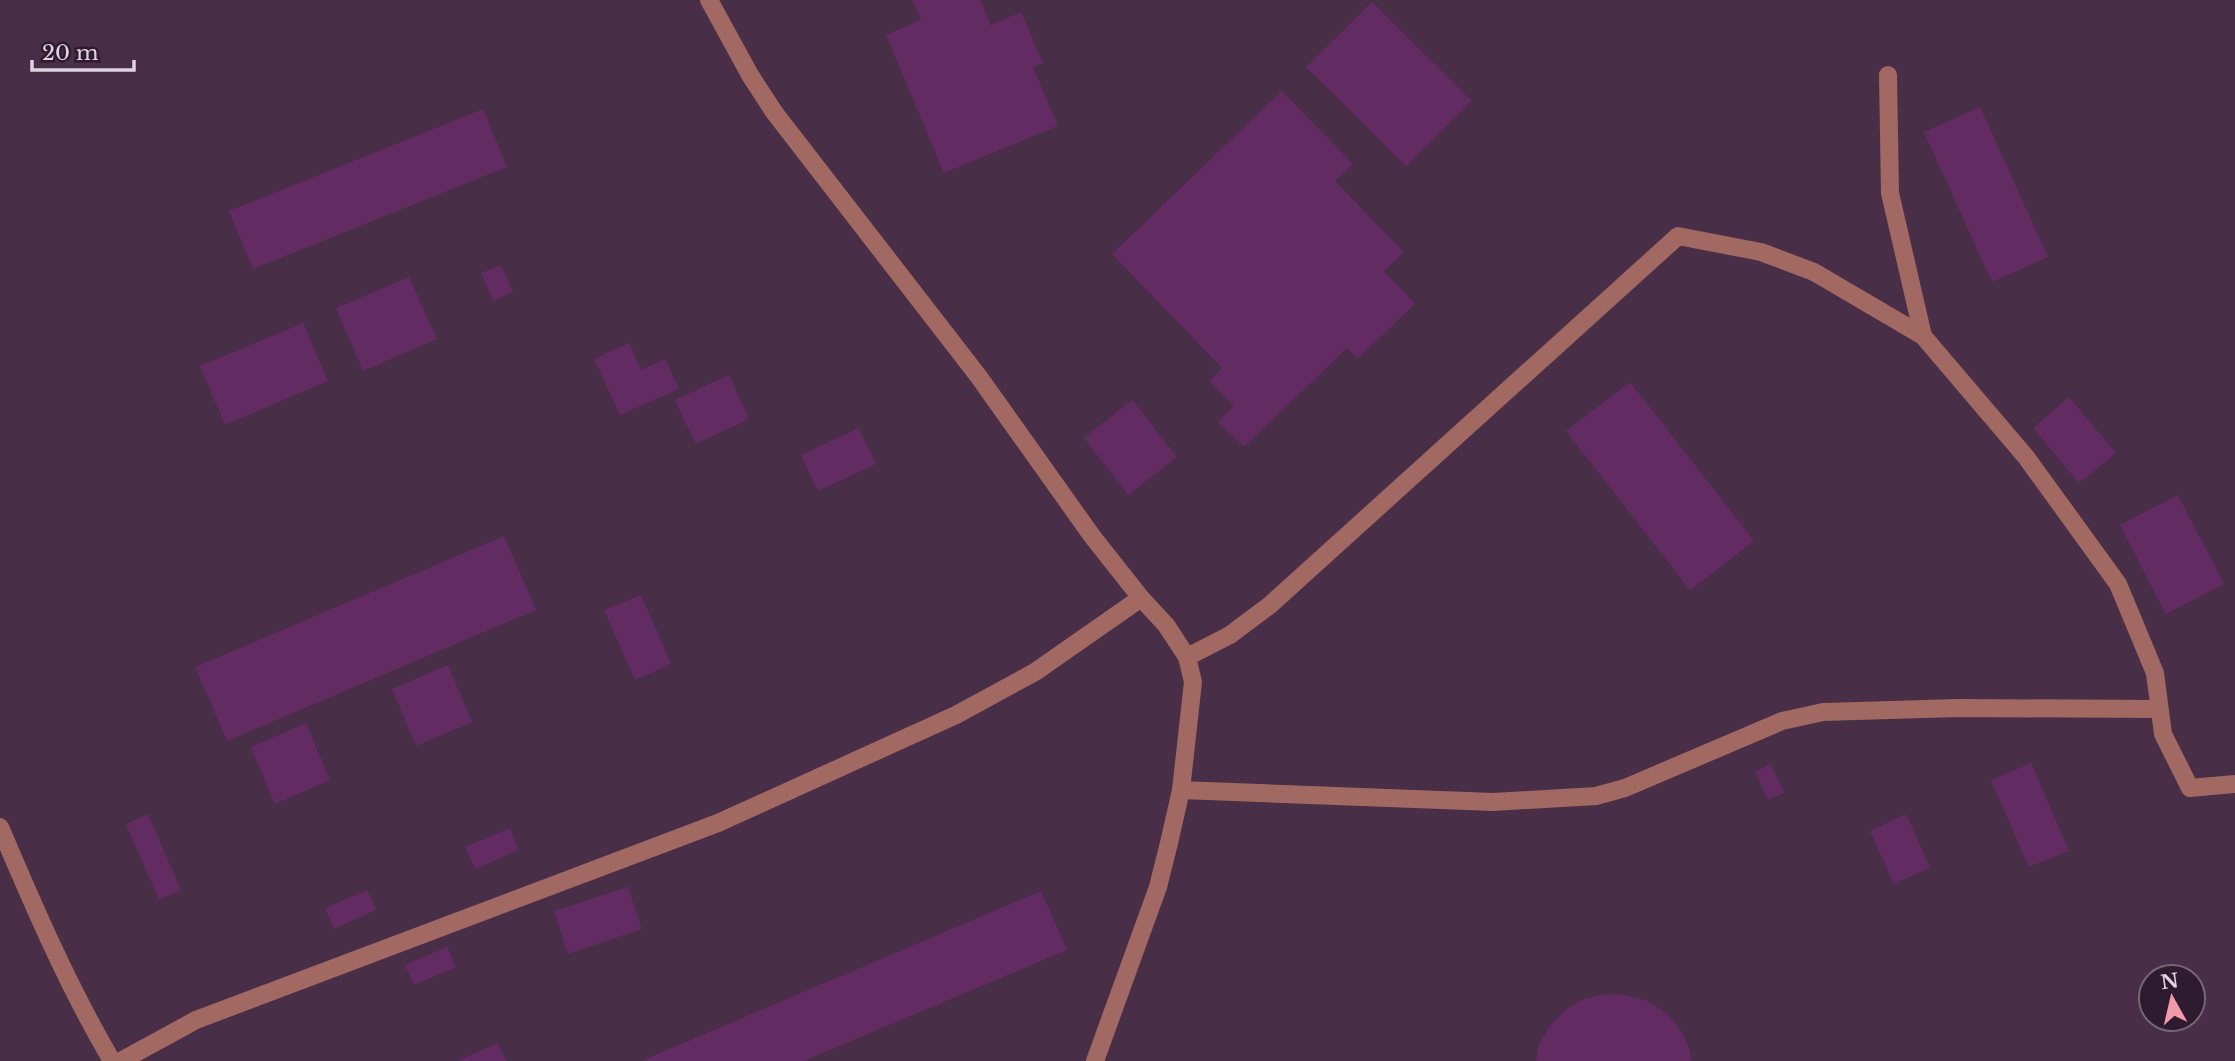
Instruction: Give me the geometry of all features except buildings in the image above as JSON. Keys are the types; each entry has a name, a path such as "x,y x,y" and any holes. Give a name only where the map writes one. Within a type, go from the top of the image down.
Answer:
{"lane":[{"path":"709,0 750,75 774,112 979,377 1092,536 1166,625 1187,657 1193,682 1181,790 1157,887 1095,1061"},
{"path":"1888,75 1890,193 1923,336"},
{"path":"1187,657 1230,635 1270,605 1678,236 1761,252 1814,272 1923,336 2026,457 2118,584 2155,673 2163,734 2190,788 2235,784"},
{"path":"121,1061 196,1020 718,823 767,802 990,697 1035,672 1141,598"},
{"path":"1181,790 1493,802 1596,796 1625,788 1782,721 1823,712 1958,708 2159,709"},
{"path":"0,827 64,973 112,1061"}],"shaded area":[{"path":"0,0 2235,0 2235,1061 0,1061"}]}
